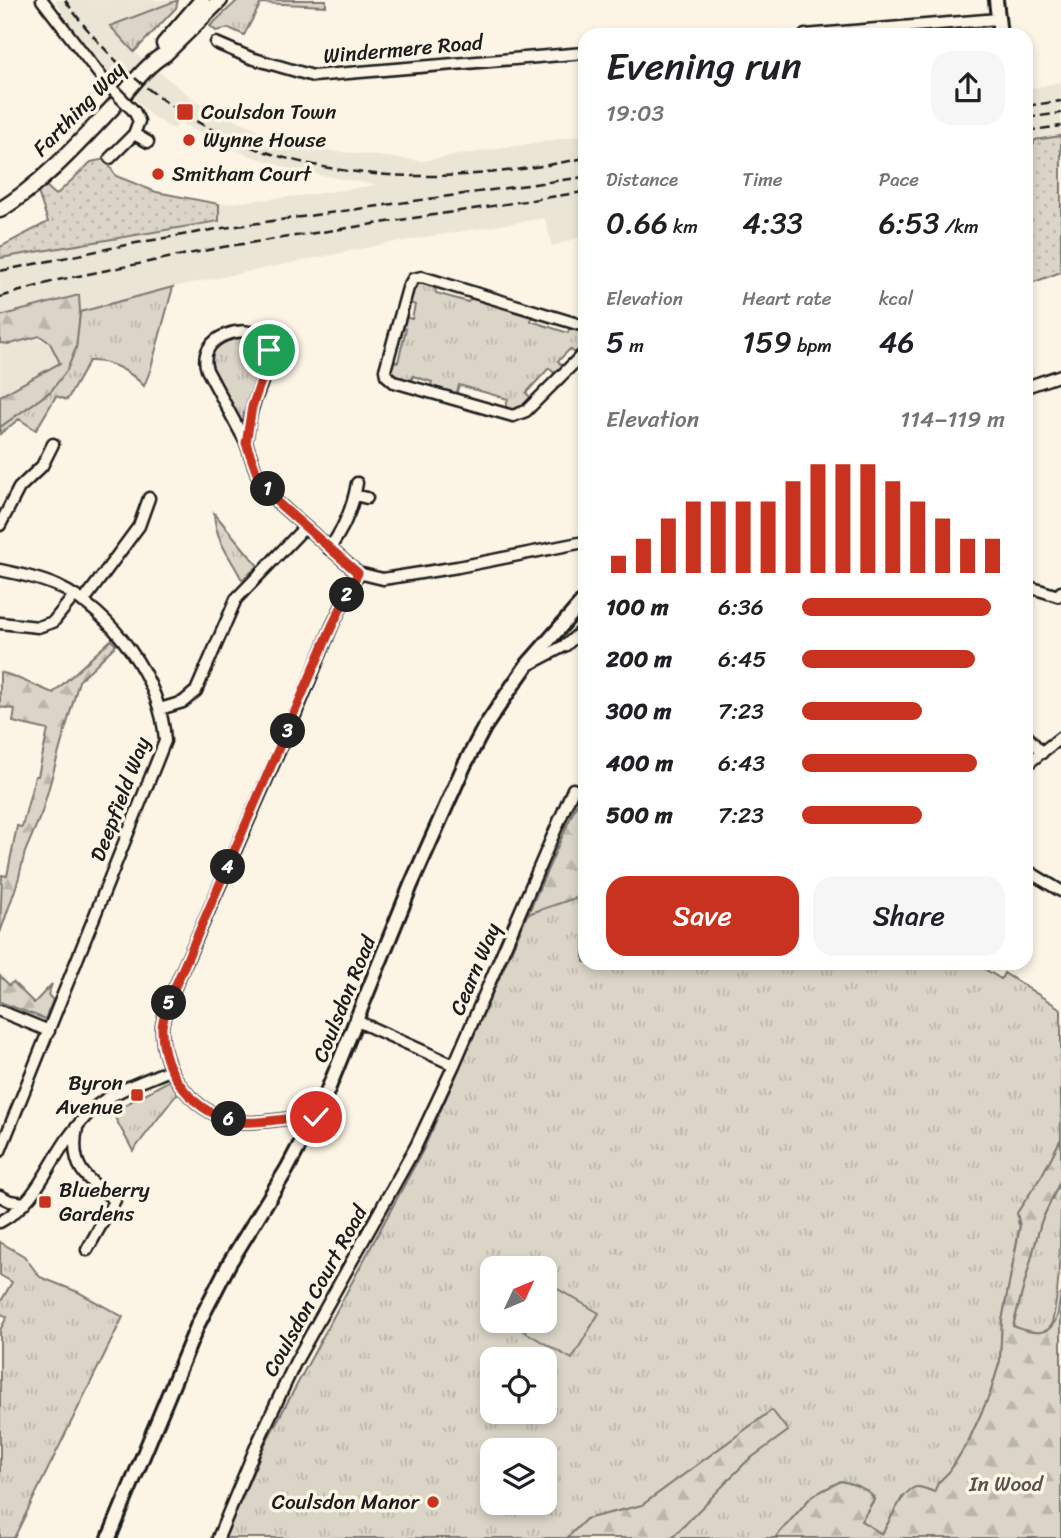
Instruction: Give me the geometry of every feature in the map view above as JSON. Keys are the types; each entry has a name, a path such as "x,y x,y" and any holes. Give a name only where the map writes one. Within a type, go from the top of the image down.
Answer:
{"highway":[{"name":"Farthing Way","path":"0,210 52,168 112,108 202,0"},
{"name":"Farthing Way","path":"154,60 164,54 220,0"}],"main road":[{"path":"996,0 999,28"},
{"name":"Coulsdon Road","path":"109,1538 198,1324 230,1262 316,1117 411,885 464,766 497,708 527,666 578,607"}],"street":[{"path":"42,0 106,83 134,111 139,121 134,134 110,158"},
{"path":"889,28 998,19"},
{"name":"Windermere Road","path":"216,43 230,44 251,58 313,76 578,54"},
{"path":"134,134 148,142"},
{"path":"578,324 422,277 413,279 408,288 385,370 386,375 394,382 513,416 526,411 578,360"},
{"path":"246,443 252,407 269,358 267,341 251,331 216,339 205,351 204,360 246,443 257,474 277,502 358,573 383,579 578,543"},
{"path":"1033,385 1061,375"},
{"path":"0,525 19,488 41,466 52,444"},
{"path":"329,549 339,536 357,483"},
{"path":"355,495 367,498"},
{"path":"0,623 38,627 53,622 78,599 139,526 149,498"},
{"path":"160,709 190,698 196,691 236,599 304,527"},
{"name":"Deepfield Way","path":"0,570 31,576 58,587 106,622 136,658 150,684 164,720 165,741 0,1152"},
{"path":"316,1117 297,1116 270,1122 240,1122 213,1115 187,1095 170,1070 162,1026 171,996 332,626 358,573"},
{"path":"1033,588 1058,596 1061,592"},
{"path":"527,666 556,651 578,634"},
{"path":"1033,760 1061,737"},
{"path":"1033,743 1042,753"},
{"name":"Cearn Way","path":"454,1065 573,789"},
{"path":"1033,874 1061,891"},
{"path":"0,1011 49,1031"},
{"path":"357,1021 454,1065"},
{"name":"Coulsdon Court Road","path":"218,1538 295,1363 416,1146 454,1065"},
{"path":"0,1222 24,1203 49,1171 68,1138 95,1107 170,1070"},
{"path":"77,1127 74,1142 80,1171 115,1200 88,1250"},
{"path":"0,1196 9,1201 24,1203"}],"shaded area":[{"path":"55,0 179,0 111,27 134,52 196,101 265,133 325,150 422,161 578,136 578,238 552,246 545,218 390,243 173,287 80,312 78,295 0,316 0,258 219,222 219,204 376,185 293,170 245,154 179,122 174,129 150,115 121,84 91,58"},
{"path":"1061,82 1061,136 1035,140 1033,88"},
{"path":"34,338 50,343 60,364 0,396 0,343 10,344"}],"green space":[{"path":"178,0 176,8 134,52 110,26"},
{"path":"238,0 326,0 326,6 261,3 244,35 229,28 216,31 210,26"},
{"path":"1061,136 1061,272 1033,282 1033,145 1035,140"},
{"path":"105,159 116,176 156,192 219,204 219,221 0,258 0,247 48,222 38,192 46,186 56,195 91,162"},
{"path":"413,279 434,281 436,293 468,302 475,293 533,311 531,321 568,333 571,322 578,324 578,355 570,349 558,361 566,370 559,378 549,368 526,393 535,402 526,411 504,413 508,399 459,385 455,398 429,392 432,382 413,376 410,386 389,379 388,360 398,362 406,329 397,326 400,316 412,319 415,305 404,301"},
{"path":"173,287 144,386 119,368 104,362 89,361 67,400 56,396 36,430 19,419 0,434 0,427 51,391 76,348 80,312"},
{"path":"79,295 76,348 67,370 51,391 0,427 0,396 60,363 50,343 40,336 10,344 0,343 0,316"},
{"path":"250,336 263,342 264,348 242,425 239,424 209,362 210,349 218,343"},
{"path":"214,513 258,566 242,580 220,541"},
{"path":"111,640 116,645 79,681 42,812 25,852 0,933 2,875 7,876 17,826 22,827 35,776 38,776 48,730 13,722 15,709 0,707 0,672 53,693"},
{"path":"578,801 578,970 986,970 1001,979 1004,973 1061,1009 1061,1139 1018,1222 1020,1226 1002,1321 1000,1361 990,1394 969,1440 950,1471 938,1483 935,1492 919,1487 903,1496 882,1534 861,1521 874,1500 872,1496 860,1487 841,1481 812,1496 775,1538 225,1538 265,1444 423,1150"},
{"path":"578,801 578,897 528,914"},
{"path":"0,976 9,985 13,982 34,1003 52,984 48,995 53,1000 45,1019 0,1002"},
{"path":"170,1080 179,1091 133,1151 112,1112"},
{"name":"In Wood","path":"1061,1139 1061,1179 1041,1222 1013,1326 1033,1332 1050,1328 1057,1316 1061,1293 1061,1538 775,1538 812,1496 841,1481 860,1487 872,1495 874,1499 861,1521 882,1534 907,1493 917,1487 934,1492 938,1483 950,1471 969,1440 990,1394 1000,1361 1002,1321 1020,1226 1017,1213"},
{"path":"1061,1179 1060,1259 1053,1319 1045,1332 1031,1333 1013,1326 1041,1222"},
{"path":"0,1242 24,1256 40,1277 78,1292 123,1317 14,1538 0,1538 0,1330 7,1317 0,1313 0,1303 12,1282 0,1275"},
{"path":"557,1289 599,1313 572,1359 557,1350 557,1347 551,1347 529,1334 557,1333"},
{"path":"772,1410 788,1431 747,1461 672,1538 567,1538 586,1519 642,1505"}],"railway":[{"path":"65,0 115,59 171,105 232,139 297,161 366,173 437,176 510,171 578,159"},
{"path":"1033,105 1061,101"},
{"path":"1033,117 1061,113"},
{"path":"1033,130 1061,126"},
{"path":"0,271 223,228 578,178"},
{"path":"0,297 58,280 223,247 578,193"}],"place":[{"name":"Coulsdon Town","path":"185,112"},
{"name":"Wynne House","path":"189,140"},
{"name":"Smitham Court","path":"158,174"},
{"name":"Byron Avenue","path":"137,1095"},
{"name":"Blueberry Gardens","path":"45,1202"},
{"name":"Coulsdon Manor","path":"433,1502"}],"route":[{"path":"269,350 269,358 252,407 246,443 257,474 277,502 358,573 332,626 171,996 162,1026 170,1070 187,1095 213,1115 240,1122 270,1122 297,1116 316,1117"}]}
